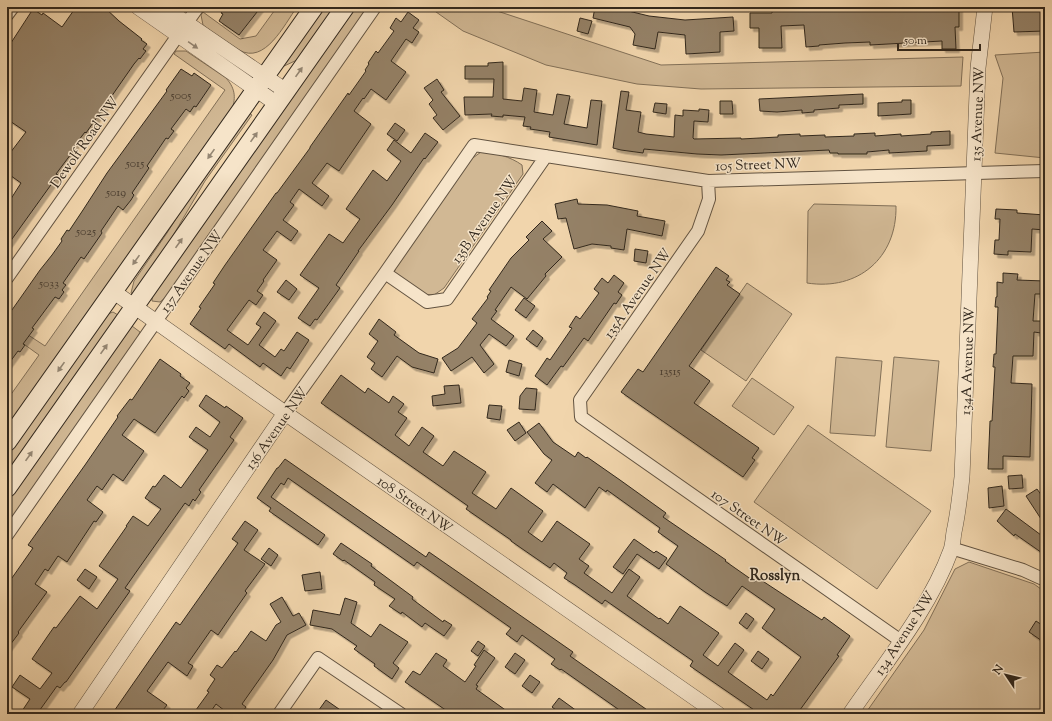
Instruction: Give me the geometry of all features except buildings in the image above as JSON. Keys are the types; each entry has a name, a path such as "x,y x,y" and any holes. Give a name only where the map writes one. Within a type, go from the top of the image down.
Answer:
{"main road":[{"path":"7,442 314,7"},
{"name":"137 Avenue NW","path":"7,488 345,7"}],"street":[{"path":"7,15 13,7"},
{"path":"138,7 182,29 281,98"},
{"path":"163,7 182,29"},
{"name":"Dewolf Road NW","path":"7,278 198,7"},
{"name":"137 Avenue NW","path":"7,535 375,7"},
{"name":"135 Avenue NW","path":"974,172 978,68 985,7"},
{"name":"105 Street NW","path":"474,145 708,181 1045,171"},
{"name":"136 Avenue NW","path":"80,714 285,413 474,145"},
{"name":"135B Avenue NW","path":"385,273 427,302 447,299 546,156"},
{"name":"134A Avenue NW","path":"951,548 958,513 962,477 974,172"},
{"name":"135A Avenue NW","path":"581,417 580,400 698,232 709,200 708,181"},
{"name":"108 Street NW","path":"114,292 285,413 718,714"},
{"name":"107 Street NW","path":"581,417 901,641"},
{"path":"951,548 1023,570 1045,580"},
{"name":"134 Avenue NW","path":"850,714 901,641 937,581 951,548"},
{"path":"279,714 318,658 401,714"}],"shaded area":[{"path":"277,7 297,7 273,41 265,48 257,52 248,53 230,45 203,25 201,15 203,12 240,39 256,36"},
{"path":"320,7 335,7 297,60 282,67"},
{"path":"353,7 369,7 166,297 160,302 152,301 152,296"},
{"path":"429,7 485,7 661,65 963,57 961,86 701,89 637,84 546,65 463,31"},
{"path":"176,51 186,51 226,78 232,86 234,94 234,103 231,112 7,427 7,400 39,355 7,332 7,321 45,346 225,90 174,54"},
{"path":"1045,52 1045,158 995,153 1003,78 995,55"},
{"path":"247,112 252,115 205,181 164,251 133,294 131,293 134,281 167,233 213,160"},
{"path":"481,152 508,157 522,165 523,174 444,288 434,295 421,294 394,273 396,267 470,160"},
{"path":"814,204 896,206 895,225 890,241 882,255 871,267 858,276 843,282 826,284 807,283 808,211"},
{"path":"747,283 792,314 746,381 701,350"},
{"path":"113,312 118,315 7,474 7,453 100,321 108,314"},
{"path":"132,326 140,332 138,337 7,526 7,499 125,331"},
{"path":"836,357 882,361 875,436 830,433"},
{"path":"894,357 939,361 931,451 886,447"},
{"path":"752,378 794,407 774,435 732,406"},
{"path":"808,425 931,511 877,589 754,502"},
{"path":"969,562 1034,584 1045,592 1045,714 865,714 924,630 955,569"}],"district":[{"name":"Rosslyn","path":"775,575"}]}
